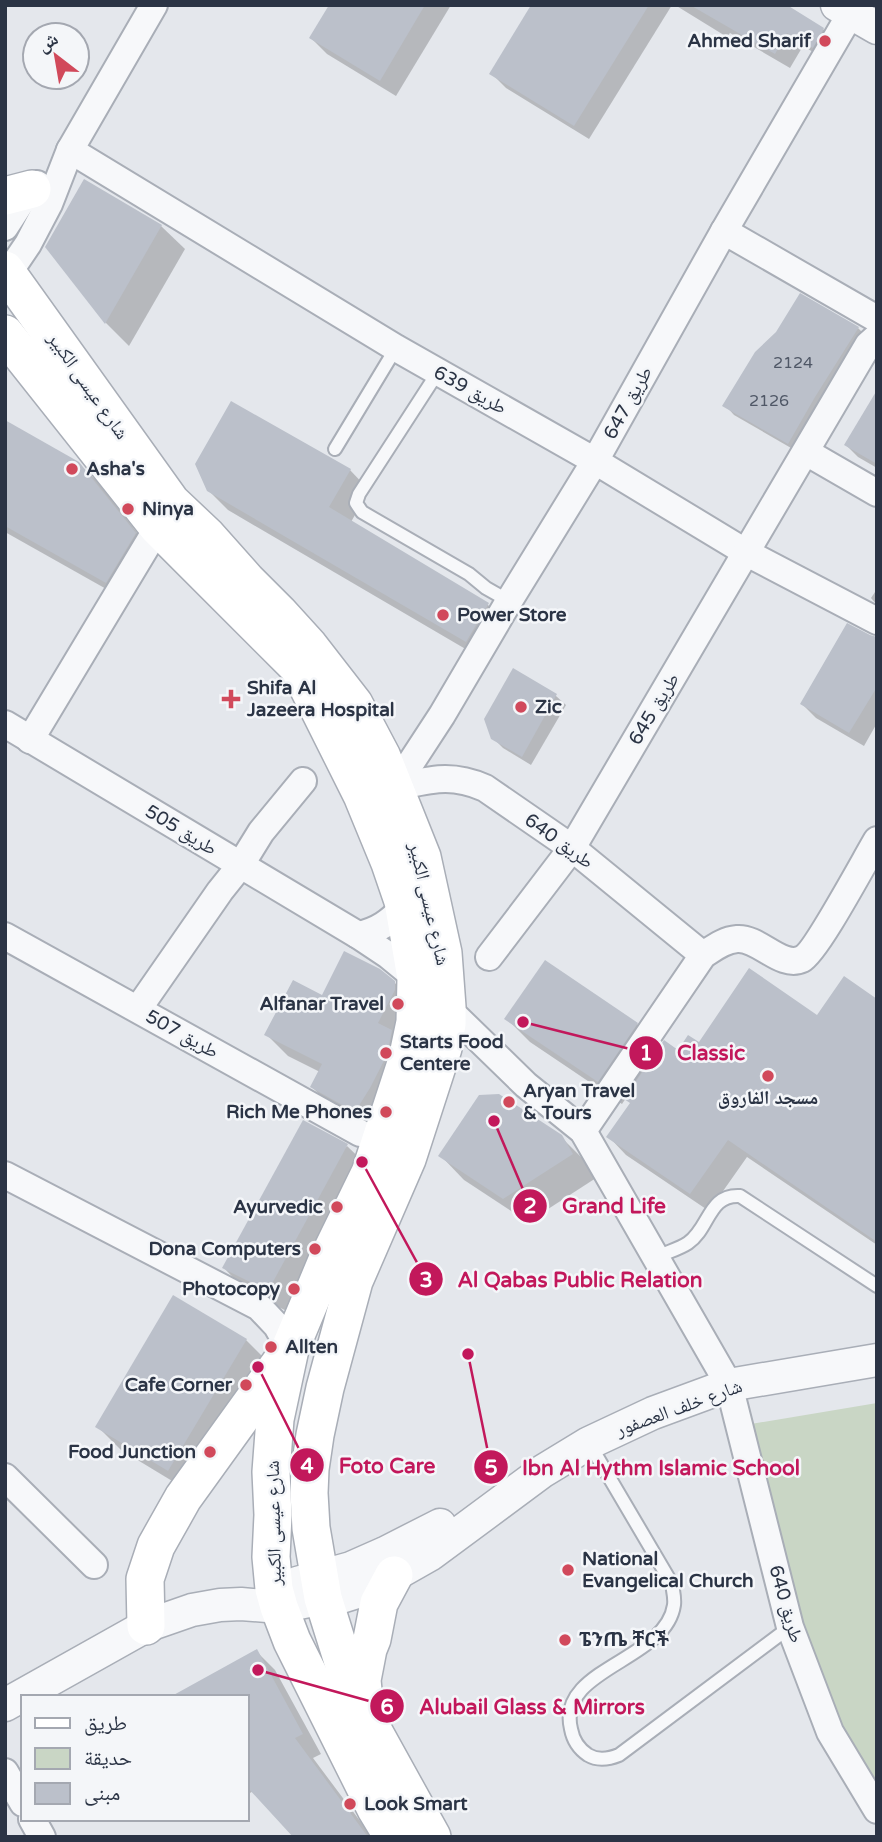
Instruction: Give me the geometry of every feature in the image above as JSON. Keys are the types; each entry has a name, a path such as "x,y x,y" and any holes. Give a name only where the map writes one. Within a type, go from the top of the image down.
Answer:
{"main road":[{"name":"شارع عيسى الكبير","path":"6,274 163,492 168,518"},
{"name":"شارع عيسى الكبير","path":"5,334 22,372 168,518 298,667 422,858 443,953 447,1024 437,1070 407,1159 354,1281 314,1435 310,1481 311,1528 321,1588 349,1681 365,1716 432,1837"},
{"name":"شارع عيسى الكبير","path":"378,791 390,863 404,907 416,978 415,1022 407,1060 370,1172 326,1263 290,1349 275,1419 271,1472 271,1557 277,1598 292,1641 388,1834"},
{"path":"146,1626 145,1579 156,1545 183,1498 290,1349"},
{"path":"365,1716 362,1680 379,1603 394,1575"}],"street":[{"path":"6,274 28,244 49,204 70,150 155,5"},
{"name":"طريق 647","path":"378,791 442,715 595,461 724,231 855,15"},
{"path":"5,227 19,192 70,150"},
{"name":"طريق 639","path":"70,150 396,348 595,461 747,553 877,621"},
{"path":"724,231 877,319"},
{"name":"طريق 645","path":"489,957 572,848 868,345 877,337"},
{"path":"806,452 877,493"},
{"path":"30,740 168,518"},
{"name":"طريق 505","path":"5,724 358,935 388,956 447,1007 526,1086 583,1131"},
{"name":"طريق 640","path":"378,791 454,778 485,788 572,848 703,955"},
{"path":"138,1009 240,866 261,832 303,781"},
{"path":"583,1131 703,955 722,943 739,939 747,940 785,960 799,961 810,953 877,840"},
{"path":"358,935 385,926 404,907"},
{"name":"طريق 507","path":"5,936 360,1133"},
{"name":"طريق 640","path":"583,1131 729,1385 790,1627 830,1732 877,1810"},
{"path":"5,1175 259,1307 278,1326 290,1349"},
{"name":"شارع خلف العصفور","path":"321,1588 341,1597 394,1575 431,1554 543,1471 589,1443 653,1413 729,1385 877,1360"},
{"path":"5,1477 94,1565"},
{"name":"شارع خلف العصفور","path":"23,1695 146,1626 192,1610 220,1605 252,1604 321,1588 351,1567 472,1511 500,1502"},
{"name":"شارع خلف العصفور","path":"5,1705 21,1696"},
{"path":"5,1772 21,1800"},
{"path":"33,1821 42,1837"}],"lane":[{"path":"335,449 396,348"},
{"path":"438,372 359,494 356,503 362,512 469,573 486,588 509,600"},
{"path":"657,1257 689,1242 724,1197 740,1196 877,1286"},
{"path":"589,1443 672,1584 674,1605 666,1625 651,1641 584,1686 575,1696 569,1723 572,1736 580,1748 593,1758 619,1755 790,1627"}],"green space":[{"path":"877,1403 877,1785 845,1732 813,1663 751,1424"}],"building":[{"path":"329,5 425,5 380,81 309,38"},
{"path":"531,5 649,5 574,126 489,74"},
{"path":"690,5 787,5 824,28 813,48 787,33 775,54"},
{"path":"84,179 162,225 105,324 45,247"},
{"path":"800,293 859,327 788,444 722,406 755,352 776,332"},
{"path":"877,390 877,464 844,445"},
{"path":"231,401 351,469 329,507 489,603 466,642 207,491 195,464"},
{"path":"5,420 79,462 136,533 106,583 5,526"},
{"path":"847,623 877,637 877,687 849,733 800,704"},
{"name":"Zic","path":"513,668 557,694 522,757 491,739 484,719"},
{"path":"344,951 380,969 395,981 395,990 378,1023 392,1030 387,1055 355,1112 310,1087 322,1064 264,1035 293,980 322,995"},
{"path":"545,960 638,1023 598,1082 504,1019"},
{"name":"مسجد الفاروق","path":"749,968 817,1015 844,976 877,999 877,1242 728,1140 690,1194 606,1137 630,1103 624,1099 664,1040 678,1050 688,1035 699,1042"},
{"path":"499,1094 562,1135 573,1154 503,1199 438,1156 479,1095"},
{"path":"303,1120 348,1144 268,1291 222,1268"},
{"path":"173,1295 247,1339 168,1471 95,1427"},
{"path":"257,1649 303,1734 295,1738 368,1837 293,1837 248,1788 248,1695 174,1695"}],"place":[{"name":"Ahmed Sharif","path":"825,41"},
{"name":"Asha's","path":"72,469"},
{"name":"Ninya","path":"128,509"},
{"name":"Power Store","path":"443,615"},
{"name":"Shifa Al Jazeera Hospital","path":"231,699"},
{"name":"Zic","path":"521,707"},
{"name":"Alfanar Travel","path":"398,1004"},
{"name":"Classic","path":"523,1022"},
{"name":"Starts Food Centere","path":"386,1053"},
{"name":"مسجد الفاروق","path":"768,1076"},
{"name":"Aryan Travel & Tours","path":"509,1102"},
{"name":"Rich Me Phones","path":"386,1112"},
{"name":"Grand Life","path":"494,1121"},
{"name":"Al Qabas Public Relation","path":"362,1162"},
{"name":"Ayurvedic","path":"337,1207"},
{"name":"Dona Computers","path":"315,1249"},
{"name":"Photocopy","path":"294,1289"},
{"name":"Allten","path":"271,1347"},
{"name":"Ibn Al Hythm Islamic School","path":"468,1354"},
{"name":"Foto Care","path":"258,1367"},
{"name":"Cafe Corner","path":"246,1385"},
{"name":"Food Junction","path":"210,1452"},
{"name":"National Evangelical Church","path":"568,1570"},
{"name":"ፔንጤ ቸርች","path":"565,1640"},
{"name":"Alubail Glass & Mirrors","path":"258,1670"},
{"name":"Look Smart","path":"350,1804"}]}
